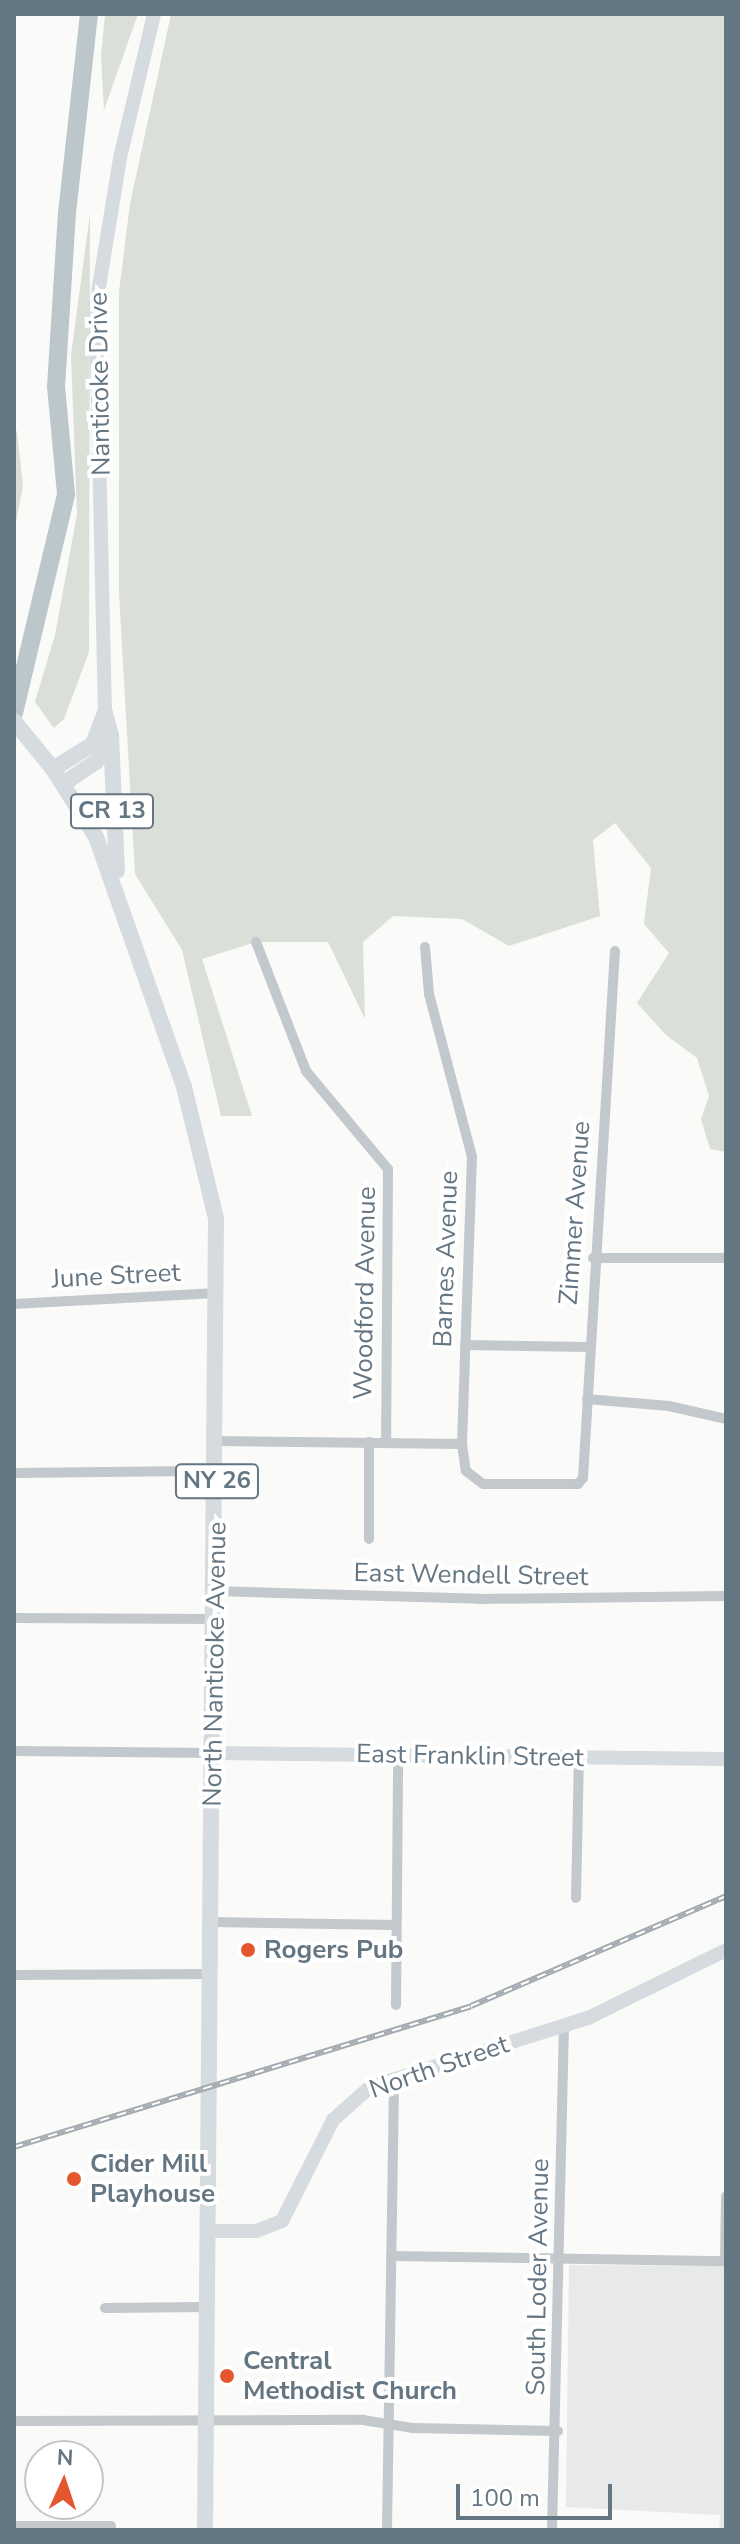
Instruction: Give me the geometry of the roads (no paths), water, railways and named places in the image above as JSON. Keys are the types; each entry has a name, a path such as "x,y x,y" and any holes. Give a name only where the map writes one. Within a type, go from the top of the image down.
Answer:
{"main road":[{"name":"CR 13","path":"105,713 111,735 113,843 124,908"},
{"name":"CR 13","path":"53,769 93,744 105,713"},
{"name":"NY 26","path":"14,721 41,752 96,837 124,908"},
{"name":"CR 13","path":"63,784 103,755 111,735"},
{"name":"North Nanticoke Avenue","path":"124,908 206,1166 216,1218 218,1441 208,2231"},
{"name":"NY 26","path":"205,2530 208,2231"}],"street":[{"name":"Nanticoke Drive","path":"105,713 96,305 120,158 154,14"},
{"name":"Woodford Avenue","path":"256,942 306,1071 388,1169 386,1443"},
{"name":"Barnes Avenue","path":"425,947 429,994 472,1157 462,1444 463,1461 473,1480"},
{"name":"Zimmer Avenue","path":"473,1480 578,1484 583,1478 593,1258 615,951"},
{"path":"593,1258 726,1258"},
{"name":"June Street","path":"14,1304 219,1293"},
{"path":"465,1345 589,1347"},
{"path":"587,1399 669,1406 726,1419"},
{"path":"218,1441 462,1444"},
{"path":"369,1442 369,1539"},
{"path":"14,1473 217,1471"},
{"name":"East Wendell Street","path":"215,1591 493,1599 726,1596"},
{"path":"14,1618 215,1619"},
{"path":"14,1751 214,1753"},
{"name":"East Franklin Street","path":"214,1753 726,1759"},
{"path":"396,2005 398,1755"},
{"path":"576,1898 579,1757"},
{"path":"212,1922 396,1925"},
{"name":"North Street","path":"208,2231 256,2231 282,2221 333,2120 358,2095 394,2078 564,2026 633,1999 726,1950"},
{"path":"14,1975 211,1974"},
{"name":"South Loder Avenue","path":"552,2530 558,2431 564,2026"},
{"path":"387,2530 394,2078"},
{"path":"391,2256 726,2261 726,2196"},
{"path":"105,2308 206,2307"},
{"path":"14,2421 363,2420 387,2425 558,2431"},
{"path":"14,2526 111,2526"}],"waterway":[{"path":"14,713 66,494 56,387 67,213 89,14"}],"railway":[{"path":"14,2147 471,2006 726,1896"}],"place":[{"name":"Rogers Pub","path":"248,1950"},
{"name":"Cider Mill Playhouse","path":"74,2179"},
{"name":"Central Methodist Church","path":"227,2376"}]}
